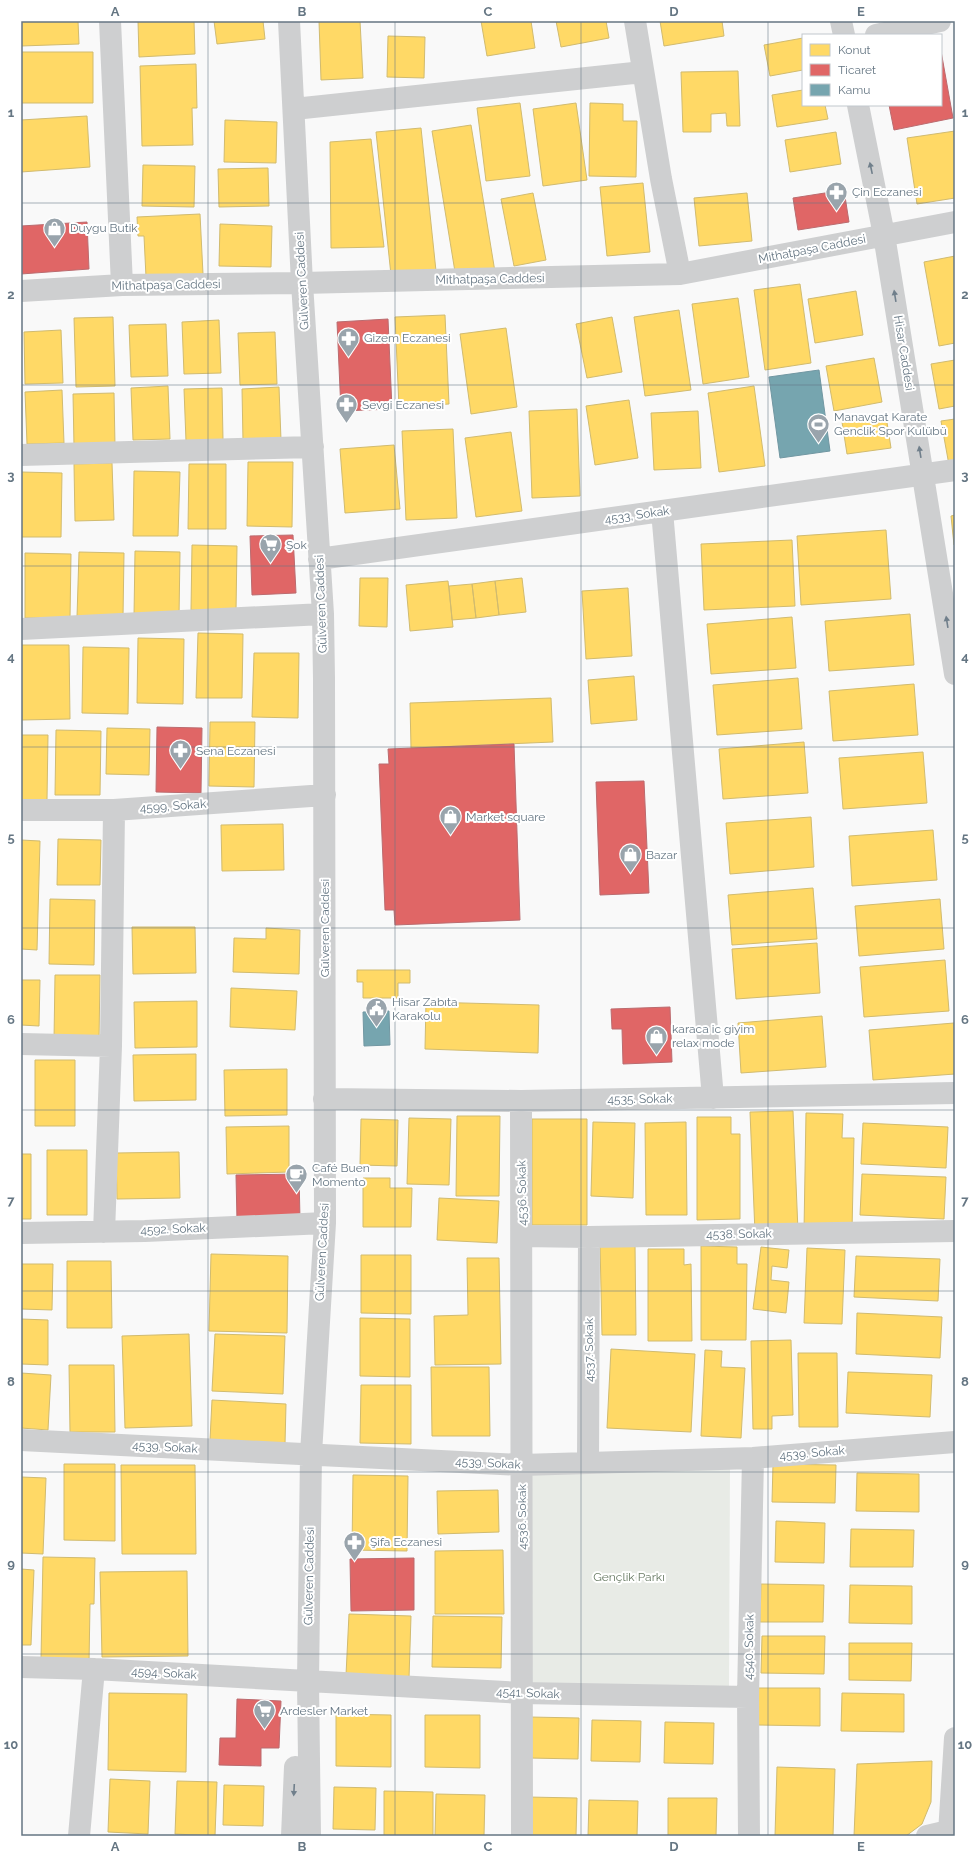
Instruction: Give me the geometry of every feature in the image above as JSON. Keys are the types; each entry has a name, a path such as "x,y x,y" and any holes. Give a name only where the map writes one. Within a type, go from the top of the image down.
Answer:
{"street":[{"path":"110,21 122,285"},
{"name":"Gülveren Caddesi","path":"289,21 302,283 323,614 325,795 325,1223 311,1454 304,1682 292,1836"},
{"path":"635,21 661,179 680,274"},
{"path":"841,21 844,34"},
{"path":"881,34 940,21"},
{"path":"294,109 643,72"},
{"name":"Hisar Caddesi","path":"858,106 884,235 924,474 955,674"},
{"name":"Mithatpaşa Caddesi","path":"21,291 122,285 302,283 680,274 955,222"},
{"path":"21,455 313,447"},
{"name":"4533, Sokak","path":"319,559 955,470"},
{"path":"662,511 713,1098"},
{"path":"21,629 323,614"},
{"name":"4599, Sokak","path":"21,810 114,810 325,795"},
{"path":"104,1232 111,1046 114,810"},
{"path":"21,1044 111,1046"},
{"name":"4535. Sokak","path":"324,1099 521,1101 955,1093"},
{"name":"4536. Sokak","path":"521,1101 522,1836"},
{"name":"4592. Sokak","path":"21,1233 104,1232 325,1223"},
{"name":"4538. Sokak","path":"522,1236 589,1237 955,1230"},
{"name":"4537. Sokak","path":"588,1463 589,1237"},
{"name":"4539. Sokak","path":"21,1440 522,1466 753,1458 955,1442"},
{"name":"4540. Sokak","path":"749,1836 748,1697 753,1458"},
{"name":"4594. Sokak","path":"21,1667 94,1669 304,1682"},
{"path":"79,1836 94,1669"},
{"name":"Gülveren Caddesi","path":"304,1682 310,1836"},
{"name":"4541. Sokak","path":"304,1682 522,1693 748,1697"},
{"path":"927,1836 939,1833 952,1834 955,1738"}],"green space":[{"name":"Gençlik Parkı","path":"528,1468 730,1469 729,1686 528,1686"}],"building: Konut":[{"path":"21,21 78,21 79,44 21,46"},
{"path":"138,21 194,21 195,54 139,57"},
{"path":"214,21 263,21 265,39 217,44"},
{"path":"319,21 360,21 363,78 321,80"},
{"path":"481,21 531,21 535,48 487,56"},
{"path":"556,21 606,21 609,38 561,47"},
{"path":"660,21 722,21 724,36 664,46"},
{"path":"388,36 425,37 424,78 387,77"},
{"path":"802,38 802,70 770,76 764,45"},
{"path":"21,52 93,52 93,103 21,103"},
{"path":"196,64 197,108 192,108 193,145 142,146 140,66"},
{"path":"738,71 740,126 727,126 726,113 711,114 711,132 683,132 681,72"},
{"path":"802,90 802,106 825,106 828,119 777,127 772,95"},
{"path":"520,103 530,176 486,181 477,108"},
{"path":"576,103 587,180 543,186 533,109"},
{"path":"590,103 623,104 623,121 637,121 636,177 589,176"},
{"path":"87,116 90,167 21,172 21,120"},
{"path":"225,120 277,122 276,163 224,162"},
{"path":"471,125 495,272 456,278 432,131"},
{"path":"421,128 436,271 391,275 376,132"},
{"path":"955,131 955,198 917,204 907,138"},
{"path":"836,132 841,164 790,172 785,140"},
{"path":"371,139 384,247 331,248 330,142"},
{"path":"143,165 195,166 194,207 142,206"},
{"path":"268,168 269,206 219,207 218,169"},
{"path":"643,183 650,252 607,256 600,187"},
{"path":"533,193 546,260 514,266 501,199"},
{"path":"747,193 752,241 699,246 694,198"},
{"path":"200,214 203,274 146,277 144,236 138,236 137,217"},
{"path":"220,224 272,226 271,267 219,266"},
{"path":"955,256 955,343 939,346 924,262"},
{"path":"800,284 811,363 765,370 754,290"},
{"path":"856,291 863,335 815,343 808,299"},
{"path":"738,298 749,377 703,384 692,304"},
{"path":"679,310 691,390 645,396 634,317"},
{"path":"445,315 449,404 399,407 395,317"},
{"path":"113,317 115,386 76,387 74,318"},
{"path":"612,317 622,372 587,378 576,324"},
{"path":"219,320 221,373 184,374 182,322"},
{"path":"166,324 168,376 131,377 129,325"},
{"path":"506,328 517,407 471,414 460,334"},
{"path":"61,330 63,383 25,384 24,332"},
{"path":"275,332 277,384 240,385 238,333"},
{"path":"874,358 882,402 834,411 826,366"},
{"path":"955,360 955,406 939,409 931,364"},
{"path":"168,386 170,439 133,440 131,388"},
{"path":"754,386 765,466 719,472 708,393"},
{"path":"279,387 281,440 243,441 242,389"},
{"path":"222,388 223,440 186,441 184,389"},
{"path":"62,390 64,443 27,444 25,392"},
{"path":"114,393 115,446 74,446 73,394"},
{"path":"629,400 638,458 595,465 586,406"},
{"path":"577,409 580,496 532,498 529,411"},
{"path":"698,411 701,468 654,470 651,413"},
{"path":"886,416 891,448 847,454 842,422"},
{"path":"955,419 955,464 949,465 941,421"},
{"path":"453,429 457,518 406,520 402,431"},
{"path":"511,432 522,511 476,517 465,438"},
{"path":"394,445 400,509 345,513 340,449"},
{"path":"248,462 293,462 292,527 247,526"},
{"path":"112,463 114,520 75,521 74,464"},
{"path":"189,464 226,464 226,529 188,529"},
{"path":"134,471 180,472 178,536 133,536"},
{"path":"21,472 62,473 61,537 21,537"},
{"path":"955,515 955,545 954,545 951,516"},
{"path":"886,530 891,599 801,605 797,536"},
{"path":"792,540 795,606 704,610 701,544"},
{"path":"192,545 237,546 236,611 191,610"},
{"path":"135,551 180,552 179,617 134,616"},
{"path":"79,552 124,553 123,617 77,617"},
{"path":"25,553 71,554 70,618 25,618"},
{"path":"360,578 388,578 387,627 359,626"},
{"path":"522,578 526,612 499,615 495,581"},
{"path":"448,581 453,627 410,631 406,585"},
{"path":"495,581 499,615 476,618 472,584"},
{"path":"472,584 476,618 452,620 449,586"},
{"path":"628,588 632,656 586,659 582,591"},
{"path":"910,614 914,665 829,671 825,621"},
{"path":"792,617 796,668 711,674 707,624"},
{"path":"198,633 243,634 242,698 196,698"},
{"path":"138,638 184,639 183,704 137,703"},
{"path":"21,645 69,645 70,719 22,720"},
{"path":"83,647 129,648 128,714 82,713"},
{"path":"254,653 299,653 298,718 252,717"},
{"path":"634,676 637,720 591,724 588,680"},
{"path":"798,678 802,729 717,735 713,685"},
{"path":"914,684 918,735 833,741 829,691"},
{"path":"551,698 553,742 411,748 410,703"},
{"path":"210,722 255,722 254,787 209,786"},
{"path":"107,728 150,729 149,775 106,774"},
{"path":"56,730 101,731 100,795 55,795"},
{"path":"21,735 48,735 47,800 21,800"},
{"path":"804,742 808,793 723,799 719,749"},
{"path":"923,752 927,803 843,809 839,758"},
{"path":"811,817 814,867 730,874 726,823"},
{"path":"283,824 284,870 222,871 221,825"},
{"path":"933,830 937,880 852,886 849,836"},
{"path":"58,839 101,840 100,885 57,885"},
{"path":"21,840 40,841 37,950 21,949"},
{"path":"813,888 817,939 732,945 728,895"},
{"path":"50,899 95,900 94,965 49,964"},
{"path":"940,899 944,949 859,956 855,906"},
{"path":"132,927 195,927 196,973 133,974"},
{"path":"266,928 300,930 299,974 233,972 234,938 266,939"},
{"path":"817,943 820,993 736,999 732,949"},
{"path":"945,960 949,1011 864,1017 860,967"},
{"path":"357,970 410,970 410,983 398,983 398,998 363,998 363,982 357,982"},
{"path":"55,975 100,975 99,1040 54,1040"},
{"path":"21,980 40,980 39,1026 21,1025"},
{"path":"231,988 297,991 295,1030 230,1027"},
{"path":"197,1001 197,1047 135,1048 134,1002"},
{"path":"426,1002 539,1005 538,1053 425,1049"},
{"path":"822,1016 826,1067 741,1073 738,1023"},
{"path":"954,1023 955,1074 873,1080 869,1030"},
{"path":"196,1054 196,1100 134,1101 133,1055"},
{"path":"35,1060 75,1060 75,1126 35,1126"},
{"path":"287,1069 287,1115 225,1116 224,1070"},
{"path":"793,1111 798,1231 755,1233 750,1112"},
{"path":"806,1113 843,1114 842,1138 854,1138 852,1231 804,1230"},
{"path":"457,1116 500,1116 499,1196 456,1196"},
{"path":"697,1117 731,1117 731,1134 740,1134 740,1219 697,1220"},
{"path":"409,1118 451,1119 449,1185 407,1184"},
{"path":"361,1119 398,1120 397,1166 360,1165"},
{"path":"532,1119 587,1119 587,1225 532,1225"},
{"path":"593,1122 635,1123 633,1198 591,1196"},
{"path":"686,1122 687,1215 646,1215 645,1123"},
{"path":"863,1123 948,1127 946,1168 861,1164"},
{"path":"289,1126 289,1172 227,1174 226,1127"},
{"path":"47,1150 87,1150 87,1215 47,1215"},
{"path":"179,1152 180,1198 117,1199 116,1153"},
{"path":"21,1154 31,1154 31,1219 21,1219"},
{"path":"862,1174 946,1177 944,1219 860,1215"},
{"path":"363,1178 390,1178 390,1188 412,1188 411,1227 363,1227"},
{"path":"439,1198 499,1201 497,1243 437,1240"},
{"path":"600,1243 635,1243 636,1335 602,1335"},
{"path":"701,1246 737,1247 737,1264 747,1264 746,1340 701,1340"},
{"path":"761,1247 789,1250 787,1268 772,1266 771,1280 789,1282 786,1313 753,1309"},
{"path":"807,1248 845,1250 842,1324 804,1323"},
{"path":"648,1249 684,1249 684,1265 691,1264 692,1341 648,1341"},
{"path":"211,1254 288,1256 287,1333 209,1331"},
{"path":"361,1255 411,1255 411,1314 361,1313"},
{"path":"856,1256 940,1259 938,1301 854,1297"},
{"path":"467,1258 499,1258 501,1364 435,1365 434,1316 468,1315"},
{"path":"67,1261 111,1261 112,1328 67,1328"},
{"path":"21,1264 53,1264 52,1310 21,1309"},
{"path":"857,1313 942,1317 940,1358 856,1354"},
{"path":"360,1318 410,1319 410,1377 360,1376"},
{"path":"21,1319 48,1320 48,1365 21,1364"},
{"path":"189,1334 192,1426 125,1428 122,1336"},
{"path":"215,1334 285,1336 283,1394 212,1391"},
{"path":"791,1340 793,1415 772,1416 772,1429 753,1429 751,1341"},
{"path":"611,1349 695,1354 691,1432 607,1428"},
{"path":"705,1350 722,1351 721,1367 745,1368 741,1438 701,1436"},
{"path":"798,1353 837,1353 838,1427 799,1427"},
{"path":"69,1365 114,1365 115,1432 70,1432"},
{"path":"431,1367 489,1367 490,1436 432,1436"},
{"path":"848,1372 932,1375 930,1417 846,1413"},
{"path":"21,1373 51,1375 48,1430 21,1428"},
{"path":"361,1385 411,1385 411,1444 360,1443"},
{"path":"212,1400 286,1404 285,1444 210,1440"},
{"path":"64,1464 115,1464 115,1541 64,1540"},
{"path":"773,1464 836,1465 835,1503 772,1502"},
{"path":"121,1465 195,1465 196,1554 122,1554"},
{"path":"857,1473 919,1474 919,1512 856,1511"},
{"path":"353,1475 408,1476 407,1551 352,1550"},
{"path":"21,1477 46,1478 43,1554 21,1553"},
{"path":"498,1490 499,1532 438,1534 437,1491"},
{"path":"776,1521 825,1523 824,1563 775,1562"},
{"path":"851,1529 914,1530 913,1567 850,1567"},
{"path":"503,1550 504,1614 435,1614 435,1551"},
{"path":"43,1557 95,1558 94,1604 90,1604 89,1663 41,1659"},
{"path":"21,1569 34,1570 31,1645 21,1645"},
{"path":"187,1571 188,1656 102,1657 100,1572"},
{"path":"761,1584 824,1585 823,1622 760,1622"},
{"path":"850,1585 912,1586 912,1624 849,1623"},
{"path":"349,1614 411,1616 409,1678 346,1675"},
{"path":"433,1616 502,1617 501,1668 432,1667"},
{"path":"762,1636 825,1636 824,1674 761,1673"},
{"path":"849,1643 912,1643 911,1681 849,1680"},
{"path":"757,1688 820,1688 820,1726 757,1725"},
{"path":"109,1693 187,1694 186,1772 108,1770"},
{"path":"842,1693 904,1694 904,1732 841,1731"},
{"path":"336,1714 391,1715 391,1767 336,1766"},
{"path":"425,1715 480,1715 480,1768 425,1767"},
{"path":"530,1717 579,1718 578,1759 529,1758"},
{"path":"592,1720 641,1721 640,1762 591,1761"},
{"path":"665,1722 714,1723 713,1764 664,1763"},
{"path":"932,1761 931,1802 922,1824 906,1836 854,1836 857,1764"},
{"path":"777,1767 835,1769 833,1836 775,1836"},
{"path":"110,1779 150,1781 148,1834 108,1832"},
{"path":"177,1781 217,1782 215,1836 175,1834"},
{"path":"224,1785 264,1786 263,1826 223,1825"},
{"path":"334,1787 376,1788 375,1830 333,1829"},
{"path":"384,1791 433,1792 433,1836 384,1836"},
{"path":"436,1794 485,1795 484,1836 435,1836"},
{"path":"528,1797 577,1798 576,1836 527,1836"},
{"path":"668,1798 717,1798 716,1836 668,1836"},
{"path":"589,1800 638,1801 637,1836 588,1836"}],"building: Ticaret":[{"path":"942,57 953,118 894,130 889,106 942,106"},
{"path":"844,190 849,222 798,230 793,198"},
{"name":"Duygu Butik","path":"87,222 89,269 21,274 21,226"},
{"path":"388,319 392,409 341,411 337,322"},
{"path":"293,535 296,593 252,595 250,536"},
{"path":"157,727 202,728 201,793 156,792"},
{"name":"Market square","path":"514,744 520,920 395,925 394,910 385,910 379,764 389,764 388,749"},
{"path":"644,781 649,893 600,895 596,782"},
{"path":"670,1007 672,1062 623,1064 622,1029 612,1029 611,1009"},
{"path":"299,1174 300,1220 237,1221 236,1175"},
{"path":"414,1558 414,1610 351,1611 350,1559"},
{"path":"237,1699 281,1701 279,1748 261,1748 261,1766 219,1765 220,1738 236,1738"}],"building: Kamu":[{"path":"819,370 830,451 780,458 769,377"},
{"name":"Hisar Zabıta Karakolu","path":"389,1011 390,1045 364,1046 363,1012"}],"place":[{"name":"Çin Eczanesi","path":"837,212"},
{"name":"Duygu Butik","path":"55,248"},
{"name":"Gizem Eczanesi","path":"349,358"},
{"name":"Sevgi Eczanesi","path":"347,424"},
{"name":"Manavgat Karate Genclik Spor Kulübü","path":"818,444"},
{"name":"Şok","path":"271,564"},
{"name":"Sena Eczanesi","path":"180,770"},
{"name":"Market square","path":"450,836"},
{"name":"Bazar","path":"630,874"},
{"name":"Hisar Zabıta Karakolu","path":"376,1028"},
{"name":"karaca ic giyim relax mode","path":"657,1056"},
{"name":"Café Buen Momento","path":"296,1194"},
{"name":"Şifa Eczanesi","path":"355,1562"},
{"name":"Ardesler Market","path":"265,1730"}]}
